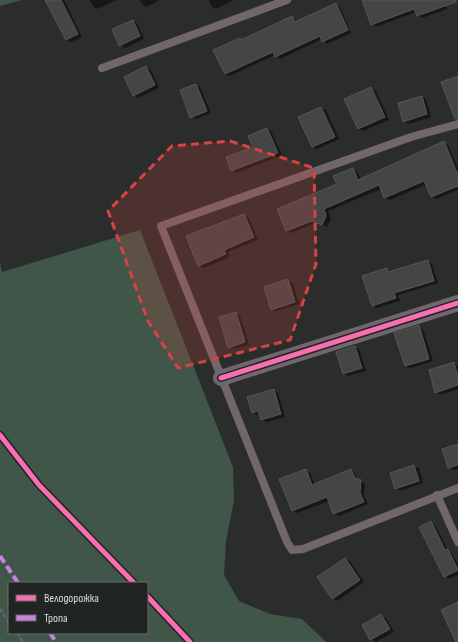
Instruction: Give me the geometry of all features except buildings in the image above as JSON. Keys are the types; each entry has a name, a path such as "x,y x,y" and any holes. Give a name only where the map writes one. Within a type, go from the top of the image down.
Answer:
{"street":[{"path":"221,378 458,303"}],"lane":[{"path":"102,68 287,0"},
{"path":"458,124 411,137 161,226 287,542 292,550 302,549 458,488"},
{"path":"437,496 458,542"}],"path":[{"path":"0,608 8,620"}],"highlighted area":[{"path":"230,141 314,168 316,264 290,340 178,368 148,321 108,211 172,146"}],"green space":[{"path":"0,0 22,0 0,6"},
{"path":"140,230 233,467 234,500 226,542 224,575 239,601 270,614 302,619 326,642 0,642 0,263 2,272"}],"marked path":[{"path":"0,556 17,582"},
{"path":"51,634 56,642"}],"cycle path":[{"path":"221,378 458,303"},
{"path":"0,435 39,485 133,582"},
{"path":"148,597 190,642"}]}
